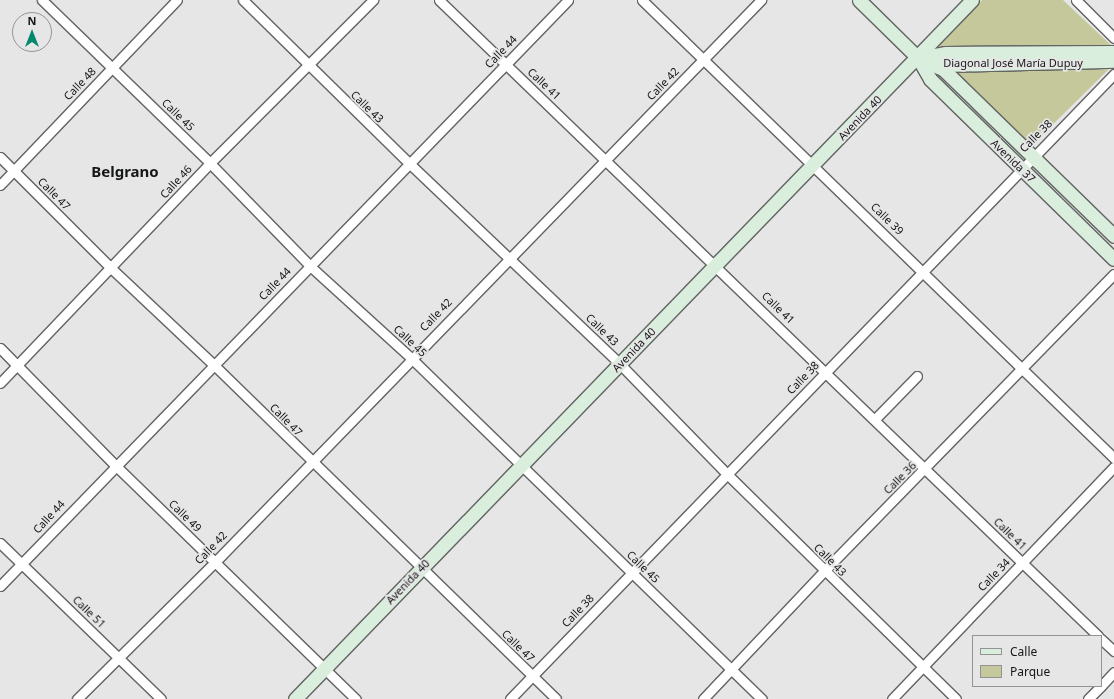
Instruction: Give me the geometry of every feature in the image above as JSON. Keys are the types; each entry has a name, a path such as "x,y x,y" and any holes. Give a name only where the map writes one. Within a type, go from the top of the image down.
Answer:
{"main road":[{"name":"Avenida 37","path":"859,0 918,58 930,79 1114,259"},
{"name":"Avenida 40","path":"295,699 918,58 972,0"},
{"name":"Diagonal José María Dupuy","path":"918,58 945,53 1114,52"},
{"name":"Avenida 37","path":"918,58 943,69 1114,236"},
{"name":"Diagonal José María Dupuy","path":"918,58 945,65 1114,60"}],"street":[{"name":"Calle 45","path":"42,0 210,163 310,266 411,358 762,699"},
{"name":"Calle 48","path":"0,185 177,0"},
{"name":"Calle 43","path":"243,0 307,66 620,364 824,571 956,699"},
{"name":"Calle 46","path":"0,383 18,366 210,163 373,0"},
{"name":"Calle 41","path":"439,0 505,65 606,159 716,265 1097,635"},
{"name":"Calle 44","path":"0,586 115,465 568,0"},
{"name":"Calle 39","path":"642,0 704,58 1114,458"},
{"name":"Calle 42","path":"77,699 215,562 310,461 508,257 762,0"},
{"path":"1076,0 1114,38"},
{"name":"Calle 38","path":"510,699 1114,74"},
{"name":"Calle 47","path":"0,157 111,268 213,364 310,461 556,699"},
{"name":"Calle 36","path":"703,699 824,571 926,469 1114,274"},
{"name":"Calle 49","path":"0,348 115,465 356,699"},
{"path":"875,419 917,376"},
{"name":"Calle 34","path":"892,699 1114,467"},
{"name":"Calle 51","path":"0,543 161,699"},
{"path":"1102,640 1114,651"},
{"path":"1102,685 1114,672"},
{"path":"1088,699 1100,687"}],"green space":[{"path":"982,0 1063,0 1113,47 938,47"},
{"path":"1110,68 1030,147 953,70"}],"district":[{"name":"Belgrano","path":"125,172"}]}
